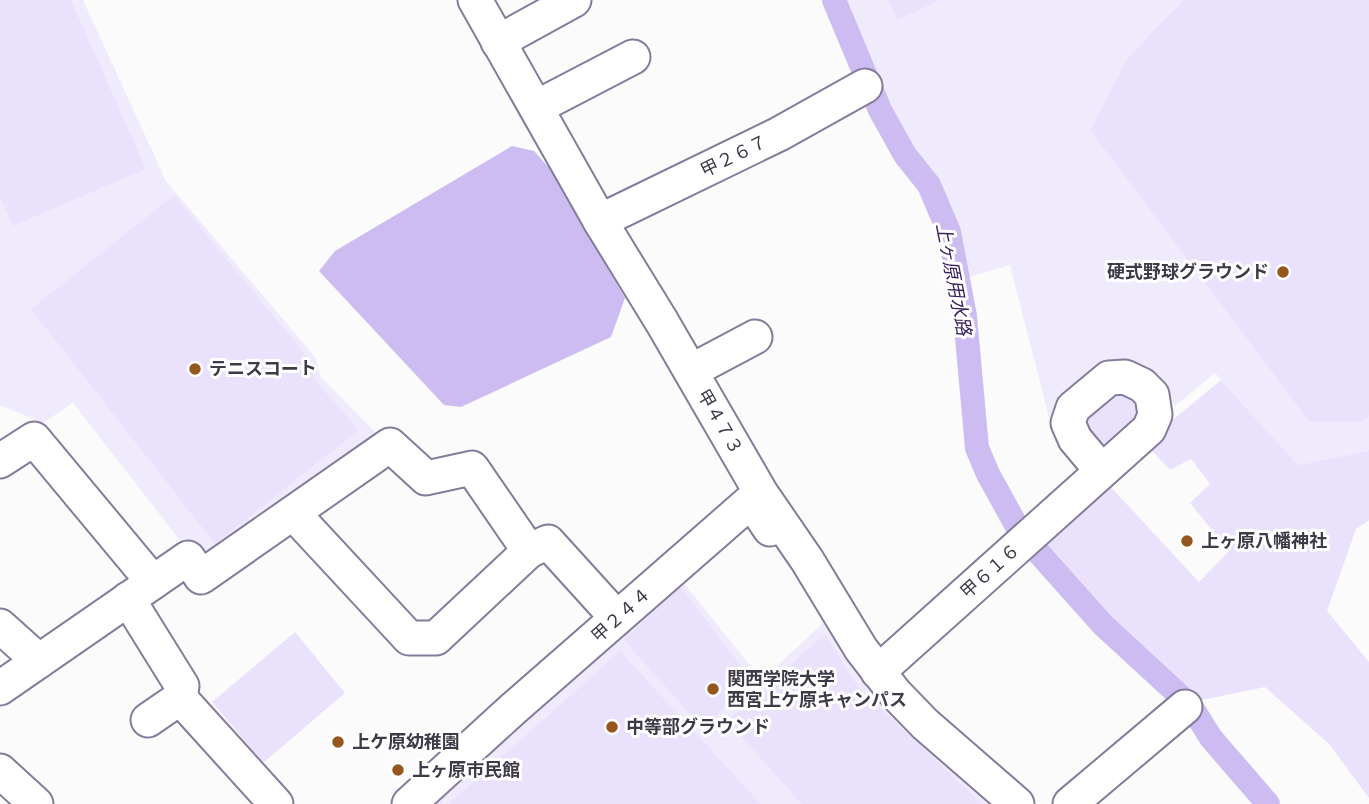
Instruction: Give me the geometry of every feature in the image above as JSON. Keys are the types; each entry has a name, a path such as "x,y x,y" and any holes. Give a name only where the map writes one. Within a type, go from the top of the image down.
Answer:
{"street":[{"name":"甲４７３","path":"475,0 600,221 761,493 878,672 925,724 1017,804"},
{"path":"498,42 574,0"},
{"path":"537,107 632,57"},
{"name":"甲２６７","path":"600,221 779,134 865,86"},
{"path":"755,337 695,379 699,404 751,501 794,563 822,585"},
{"path":"0,461 34,439 140,591 182,686 180,698 148,720"},
{"path":"0,688 188,558 201,577 390,445 426,478 472,468 529,551"},
{"name":"甲６１６","path":"878,672 1101,470"},
{"name":"甲２４４","path":"409,804 751,501"},
{"path":"293,513 409,638 436,638 529,551 548,542 617,618"},
{"path":"0,626 39,661"},
{"path":"180,698 276,804"},
{"path":"1070,804 1185,707"},
{"path":"0,771 36,804"}],"shaded area":[{"path":"0,0 83,0 166,181 315,357 321,377 383,440 216,551 186,548 73,403 43,423 0,405"},
{"path":"0,0 71,0 146,169 13,226 0,197"},
{"path":"837,0 1369,0 1369,449 1298,465 1215,373 1175,406 1147,372 1106,367 1051,426 1010,265 962,279 950,224 933,184 902,147 878,99"},
{"path":"888,0 940,0 897,20"},
{"name":"硬式野球グラウンド","path":"1183,0 1369,0 1369,415 1363,422 1309,421 1090,130 1128,58"},
{"path":"512,146 534,151 550,169 625,298 611,337 461,407 444,405 319,271 335,251"},
{"name":"テニスコート","path":"174,195 308,358 314,379 359,430 215,544 31,309"},
{"name":"上ヶ原八幡神社","path":"1221,380 1298,465 1369,449 1369,520 1356,529 1327,611 1369,662 1369,798 1329,744 1265,687 1202,700 1079,589 1043,544 1109,485 1199,582 1229,551 1190,503 1210,484 1191,459 1170,470 1145,443"},
{"path":"1109,388 1141,400 1138,423 1106,447 1096,446 1085,433 1085,411"},
{"name":"関西学院大学 西宮上ケ原キャンパス","path":"678,576 762,680 825,621 876,697 993,804 430,804"},
{"path":"680,586 752,680 703,729 624,640"},
{"path":"295,632 345,693 263,763 212,702"},
{"path":"825,634 859,688 982,804 802,804 727,721"},
{"name":"中等部グラウンド","path":"620,651 761,804 449,804"}],"waterway":[{"name":"上ヶ原用水路","path":"834,0 880,110 905,155 929,185 949,232 965,316 977,448 1020,532"},
{"name":"上ヶ原用水路","path":"1037,551 1103,625 1191,706 1211,738 1268,804"}],"place":[{"name":"硬式野球グラウンド","path":"1283,272"},
{"name":"テニスコート","path":"195,369"},
{"name":"上ヶ原八幡神社","path":"1187,541"},
{"name":"関西学院大学 西宮上ケ原キャンパス","path":"713,689"},
{"name":"中等部グラウンド","path":"612,727"},
{"name":"上ケ原幼稚園","path":"338,742"},
{"name":"上ヶ原市民館","path":"398,770"}]}
